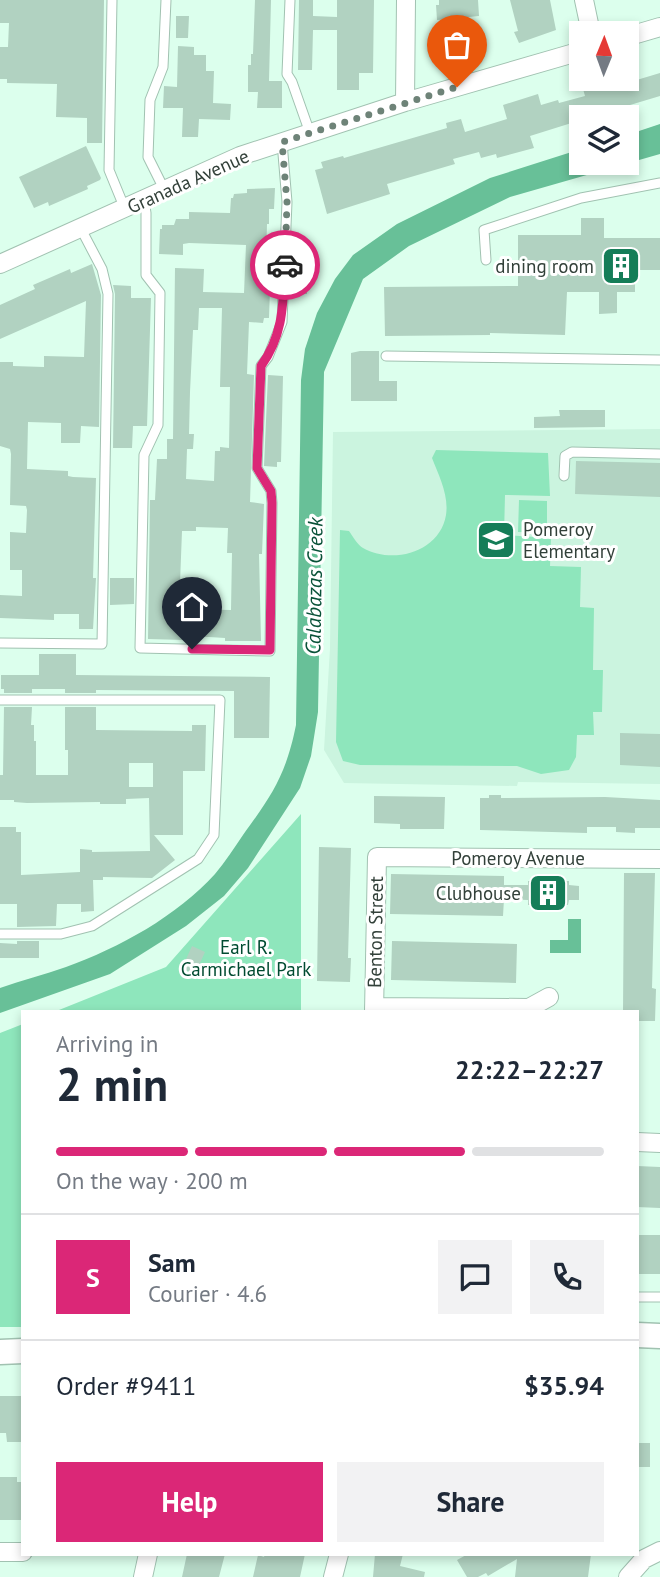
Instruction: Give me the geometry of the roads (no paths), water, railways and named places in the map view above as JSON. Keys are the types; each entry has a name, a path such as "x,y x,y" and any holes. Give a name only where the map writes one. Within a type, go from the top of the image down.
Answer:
{"main road":[{"path":"639,1335 660,1336"},
{"path":"0,1352 21,1352"}],"street":[{"path":"405,102 406,0"},
{"path":"584,0 588,21"},
{"path":"639,33 660,27"},
{"name":"Granada Avenue","path":"0,264 240,156 405,102 569,54"},
{"name":"Pomeroy Avenue","path":"377,857 660,859"},
{"name":"Benton Street","path":"377,857 374,1009 529,1007 550,997"},
{"path":"639,1142 660,1143"},
{"path":"628,1577 644,1559 660,1551"},
{"path":"0,1552 21,1552"},
{"path":"143,1577 148,1556"},
{"path":"333,1577 338,1556"}],"lane":[{"path":"112,0 109,170 125,209"},
{"path":"165,191 148,157 149,100 163,67 166,0"},
{"path":"290,0 287,74 310,133"},
{"path":"144,200 146,275 160,293 158,425 144,455 140,648 270,650 272,503 271,491 257,468 261,366 268,357 282,322 287,202 282,142"},
{"path":"486,260 484,230 581,198 660,183"},
{"path":"0,643 102,644 108,294 102,269 81,229"},
{"path":"386,356 660,360"},
{"path":"564,476 565,456 572,452 660,454"},
{"path":"0,700 220,700 215,835 198,859 92,926 61,934 0,934"},
{"path":"639,1297 660,1297"}],"water":[{"path":"660,124 660,154 639,160 639,131"},
{"name":"Calabazas Creek","path":"569,153 569,175 587,175 510,197 409,246 363,279 324,372 318,712 311,756 300,788 248,868 224,896 186,926 110,974 0,1013 0,988 66,967 106,950 146,929 183,904 215,874 270,796 288,758 296,725 301,380 305,349 317,313 335,279 353,255 397,224 490,178"},
{"path":"568,919 581,919 581,953 550,953 550,940 568,940"}],"place":[{"name":"dining room","path":"621,266"},
{"name":"Pomeroy Elementary","path":"496,540"},
{"name":"Clubhouse","path":"548,893"}],"park label":[{"name":"Earl R. Carmichael Park","path":"246,958"}]}
